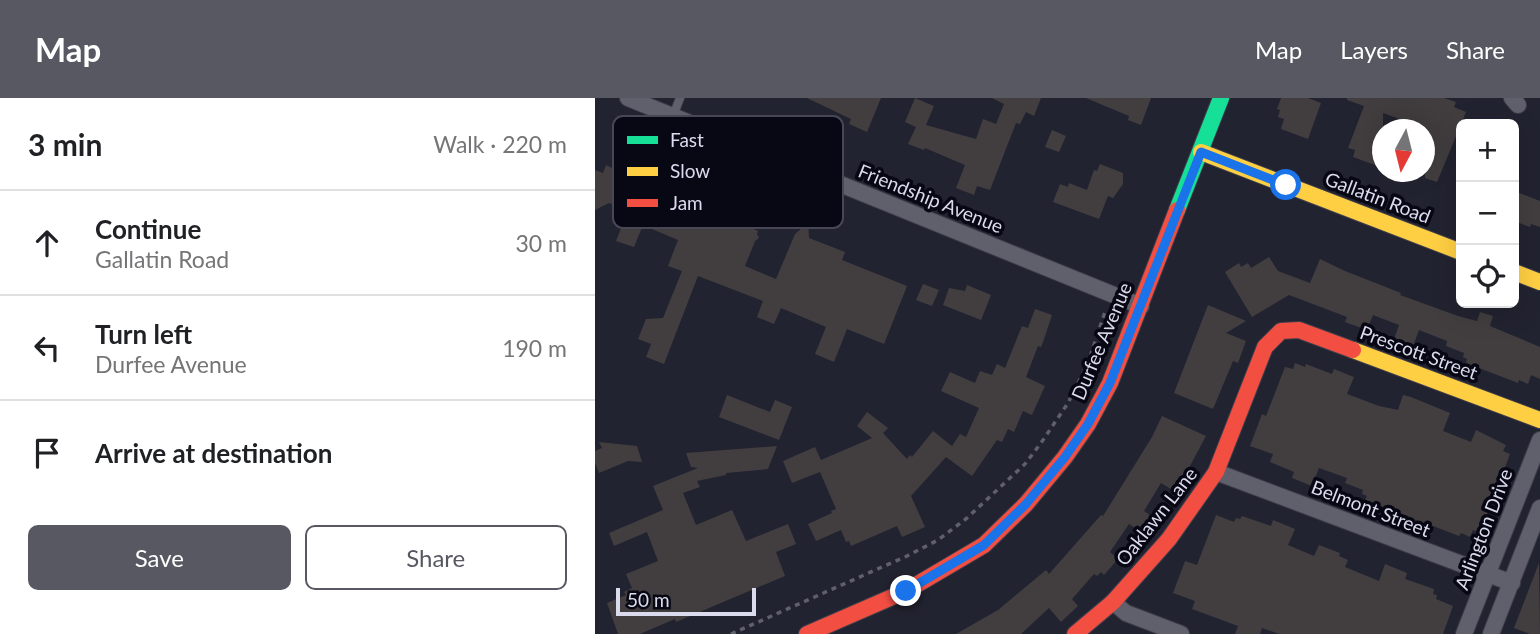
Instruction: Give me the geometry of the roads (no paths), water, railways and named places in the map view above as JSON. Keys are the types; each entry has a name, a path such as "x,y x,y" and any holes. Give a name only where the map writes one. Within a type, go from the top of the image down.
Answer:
{"street":[{"name":"Friendship Avenue","path":"628,98 673,116"},
{"name":"Durfee Avenue","path":"807,634 906,591 984,545 1026,504 1065,457 1088,424 1110,383 1221,98"},
{"name":"Gallatin Road","path":"1201,152 1456,250"},
{"name":"Friendship Avenue","path":"843,185 1140,306"},
{"path":"1519,274 1540,282"},
{"name":"Prescott Street","path":"1281,331 1299,330 1540,420"},
{"name":"Oaklawn Lane","path":"1075,634 1112,601 1169,539 1216,472 1265,347 1281,331"},
{"name":"Arlington Drive","path":"1464,634 1540,440"},
{"name":"Belmont Street","path":"1216,472 1512,583"},
{"path":"1491,634 1540,508"},
{"path":"1112,601 1126,613 1181,634"}],"lane":[{"path":"673,116 680,98"}]}
